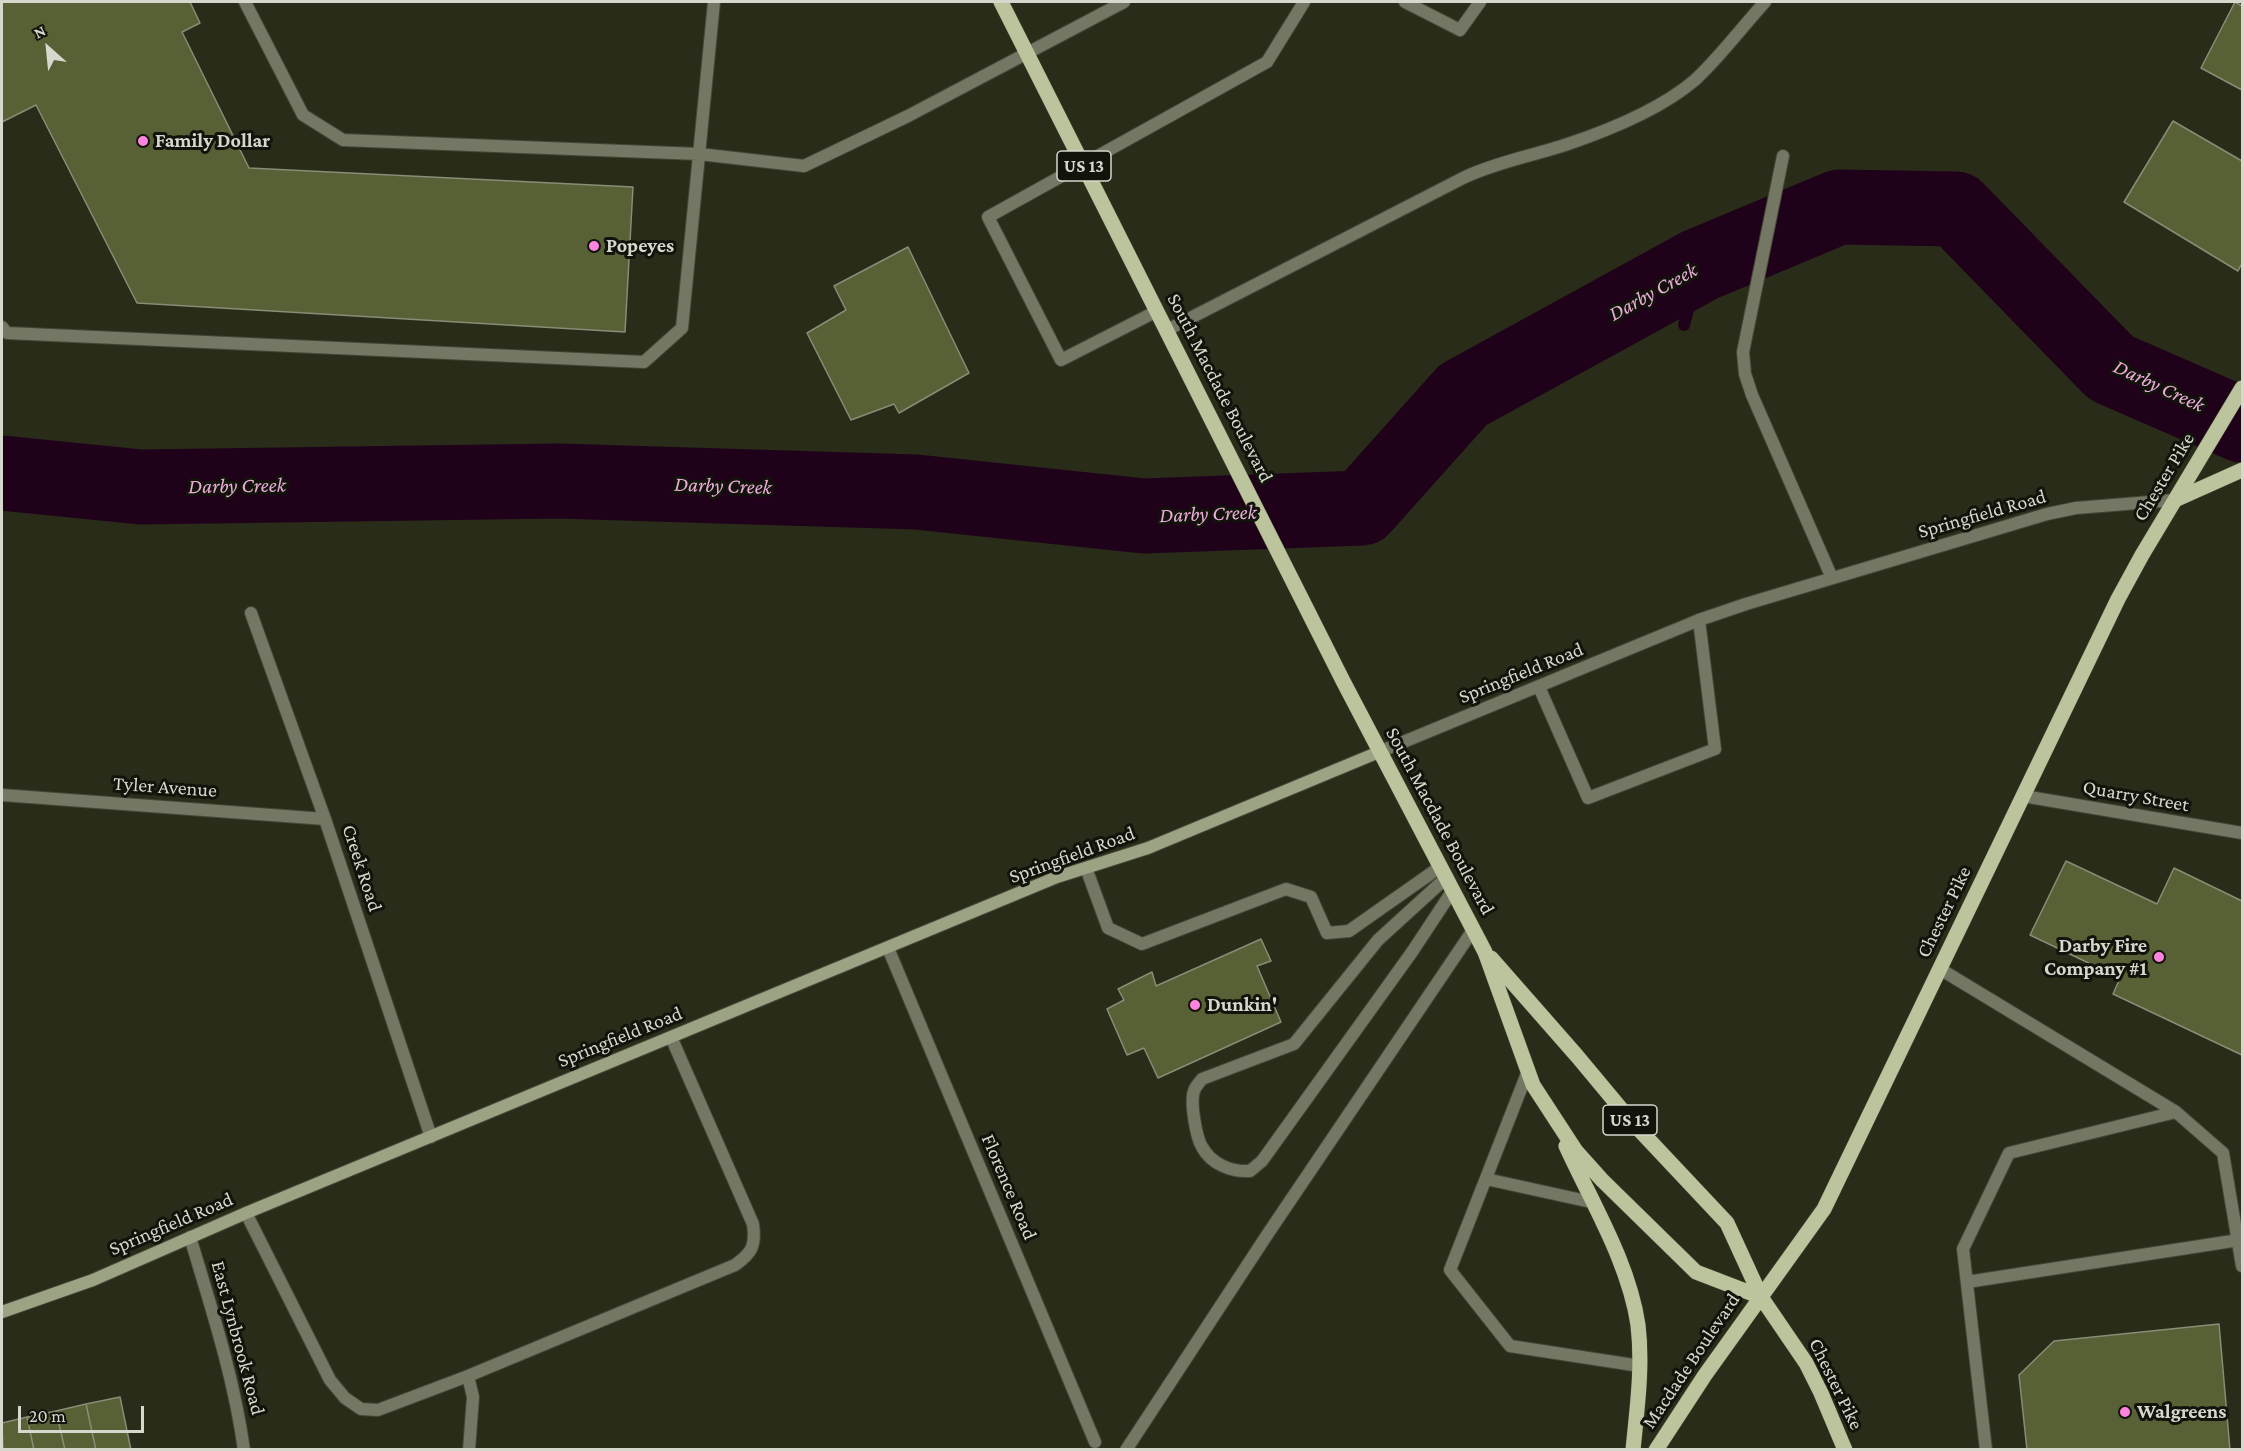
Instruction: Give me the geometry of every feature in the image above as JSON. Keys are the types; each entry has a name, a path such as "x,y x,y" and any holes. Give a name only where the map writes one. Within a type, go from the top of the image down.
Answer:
{"main road":[{"name":"South Macdade Boulevard","path":"1001,2 1379,752 1485,952 1533,1085 1553,1119 1576,1151 1602,1180 1696,1272 1761,1297"},
{"name":"Chester Pike","path":"1845,1449 1806,1363 1761,1297 1824,1209 2118,598 2241,391"},
{"path":"2175,500 2242,470"},
{"name":"Springfield Road","path":"2,1312 93,1280 246,1213 1057,877 1148,848 1379,752"},
{"name":"South Macdade Boulevard","path":"1485,952 1625,1114 1727,1223 1761,1297"},
{"path":"1553,1119 1626,1278 1638,1325 1640,1366 1633,1449"},
{"name":"Macdade Boulevard","path":"1656,1449 1761,1297"}],"street":[{"path":"245,2 303,115 343,140 699,154 804,166 908,116 1124,2"},
{"path":"2,327 7,333 644,362 682,328 714,2"},
{"path":"1157,310 1061,360 988,217 1267,62 1304,2"},
{"path":"1405,2 1460,30 1480,2"},
{"path":"1167,330 1465,177 1510,159 1587,137 1669,99 1695,80 1765,2"},
{"path":"1783,156 1743,352 1752,395 1832,578"},
{"name":"Springfield Road","path":"1379,752 1699,620 2047,514 2076,508 2175,500"},
{"name":"Creek Road","path":"251,613 325,819 430,1137"},
{"path":"1539,687 1588,798 1715,749 1699,620"},
{"name":"Tyler Avenue","path":"2,795 325,819"},
{"name":"Quarry Street","path":"2023,796 2242,833"},
{"path":"1086,868 1108,928 1142,944 1286,889 1311,897 1327,933 1348,931 1446,878"},
{"path":"1446,878 1412,952 1262,1161 1250,1171 1234,1172 1220,1165 1201,1147 1193,1114 1194,1092 1202,1079 1294,1044 1378,940 1446,878"},
{"path":"1125,1449 1473,930"},
{"name":"Florence Road","path":"888,948 1095,1442"},
{"path":"1940,969 2176,1112 2223,1153 2240,1240 2242,1266"},
{"path":"246,1213 330,1380 345,1398 361,1409 378,1410 468,1376 735,1265 746,1257 753,1247 755,1236 753,1224 671,1037"},
{"path":"1528,1071 1450,1270 1510,1346 1640,1366"},
{"path":"1986,1449 1963,1249 2009,1153 2176,1112"},
{"path":"1486,1179 1592,1202"},
{"name":"East Lynbrook Road","path":"190,1237 239,1409 244,1449"},
{"path":"1967,1282 2240,1240"},
{"path":"468,1376 473,1397 469,1449"}],"building":[{"path":"2,2 190,2 200,23 182,32 249,168 633,187 625,332 137,303 36,105 2,122"},
{"path":"2235,2 2242,6 2242,90 2201,68"},
{"path":"2173,121 2242,161 2242,263 2238,271 2124,202"},
{"path":"908,247 969,373 899,413 894,404 851,420 807,333 846,310 834,286"},
{"name":"Darby Fire Company #1","path":"2066,861 2157,904 2174,868 2242,901 2242,1055 2113,994 2120,978 2030,935"},
{"name":"Dunkin'","path":"1261,939 1271,961 1257,966 1281,1022 1158,1078 1144,1048 1127,1055 1107,1009 1124,1000 1118,989 1152,972 1156,986"},
{"name":"Walgreens","path":"2219,1324 2230,1450 2027,1450 2019,1375 2054,1341"},
{"path":"120,1397 131,1450 96,1450 86,1404"},
{"path":"86,1404 96,1450 65,1450 56,1411"},
{"path":"56,1411 65,1450 34,1450 27,1417"},
{"path":"27,1417 34,1450 3,1450 2,1423"}],"waterway":[{"name":"Darby Creek","path":"2,473 141,487 558,481 916,492 1144,516 1362,508 1463,395 1700,265 1839,207 1956,209 2111,368 2242,425"},
{"path":"1684,325 1700,265"}],"place":[{"name":"Family Dollar","path":"143,141"},
{"name":"Popeyes","path":"594,246"},
{"name":"Darby Fire Company #1","path":"2159,957"},
{"name":"Dunkin'","path":"1195,1005"},
{"name":"Walgreens","path":"2125,1412"}]}
